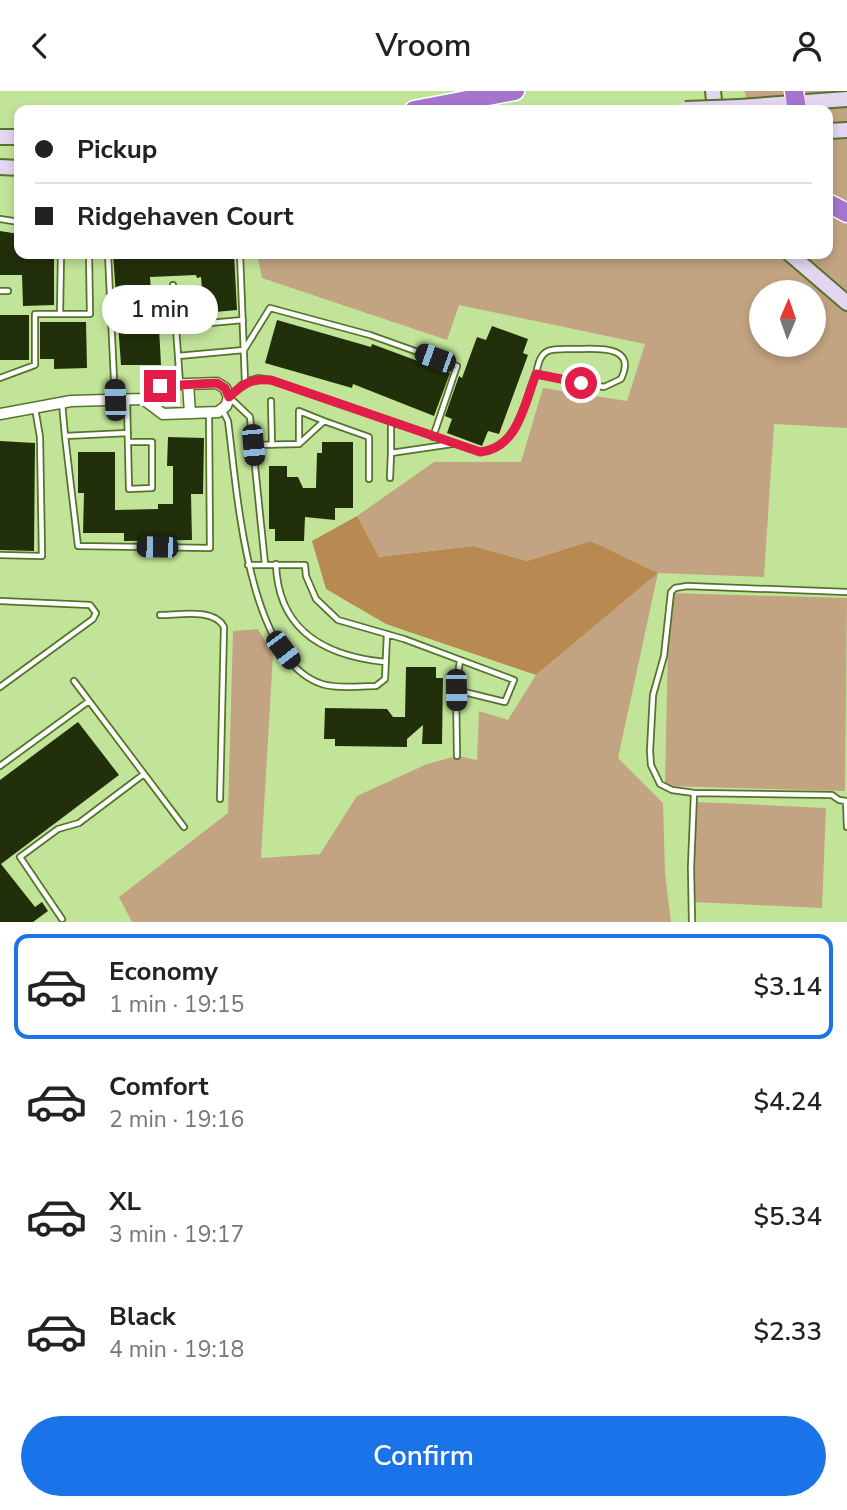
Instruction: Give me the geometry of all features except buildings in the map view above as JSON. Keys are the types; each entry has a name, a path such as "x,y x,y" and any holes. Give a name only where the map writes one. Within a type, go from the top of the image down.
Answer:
{"highway":[{"path":"441,105 515,91"}],"main road":[{"path":"758,105 847,99"},
{"path":"796,259 847,303"}],"street":[{"path":"0,414 62,403 143,399 160,386 184,384 217,383 225,388 229,397 222,409 163,414 143,399"},
{"path":"184,384 190,413"}],"lane":[{"path":"60,314 61,259"},
{"path":"0,378 35,365 35,314 90,314 89,259"},
{"path":"108,259 115,400"},
{"path":"240,259 245,382"},
{"path":"173,285 178,356 184,384"},
{"path":"0,291 8,291"},
{"path":"244,350 270,307 370,335 457,366 433,437"},
{"path":"176,325 243,320"},
{"path":"265,564 250,417 229,397 245,382 258,378 271,380 480,452 502,446 511,437 542,356 550,350 609,349 620,355 625,367 621,379 604,387 536,374"},
{"path":"178,356 244,350"},
{"path":"127,400 129,489 152,488 152,442 128,442"},
{"path":"271,401 272,445"},
{"path":"62,403 78,546 210,548 209,412"},
{"path":"0,555 41,556 40,437 34,407"},
{"path":"222,409 228,421 248,565 264,613 283,650 310,678 330,685 376,686 385,679 387,634"},
{"path":"299,445 299,411 369,437 369,479"},
{"path":"253,445 299,445 324,421"},
{"path":"390,478 391,422"},
{"path":"65,436 128,433"},
{"path":"391,453 453,444"},
{"path":"276,564 278,586 285,606 308,635 334,652 386,662"},
{"path":"248,565 305,565 312,592 329,614 349,625 387,634 514,680 508,699 502,702 456,690"},
{"path":"847,592 687,586 672,590 664,656 653,695 650,755 660,784 672,790 694,793 831,795 846,801 847,827"},
{"path":"0,601 90,605 96,613 93,619 0,687"},
{"path":"160,615 208,615 219,619 225,627 220,799"},
{"path":"457,756 456,690 460,660"},
{"path":"74,681 184,827"},
{"path":"0,766 89,701"},
{"path":"62,919 20,857 58,829 79,823 144,773"},
{"path":"692,922 694,793"}],"shaded area":[{"path":"745,91 847,91 847,428 774,424 764,577 658,573 591,541 527,561 473,546 379,557 357,516 434,462 521,462 543,388 627,401 645,344 459,305 447,340 262,278 258,259 833,259 833,105 747,105"},
{"path":"357,516 379,557 473,546 527,561 591,541 658,573 536,675 386,624 326,589 312,541"},
{"path":"658,573 618,758 663,803 665,873 671,922 132,922 119,897 228,813 233,631 258,629 273,655 261,858 320,854 357,796 427,764 457,756 477,760 479,711 508,720 536,675"},
{"path":"669,593 847,598 845,791 665,786"},
{"path":"697,802 826,808 822,908 692,902"}],"route":[{"path":"160,386 217,383 225,388 229,397 245,382 258,378 271,380 480,452 502,446 511,437 536,374 581,383"}]}
